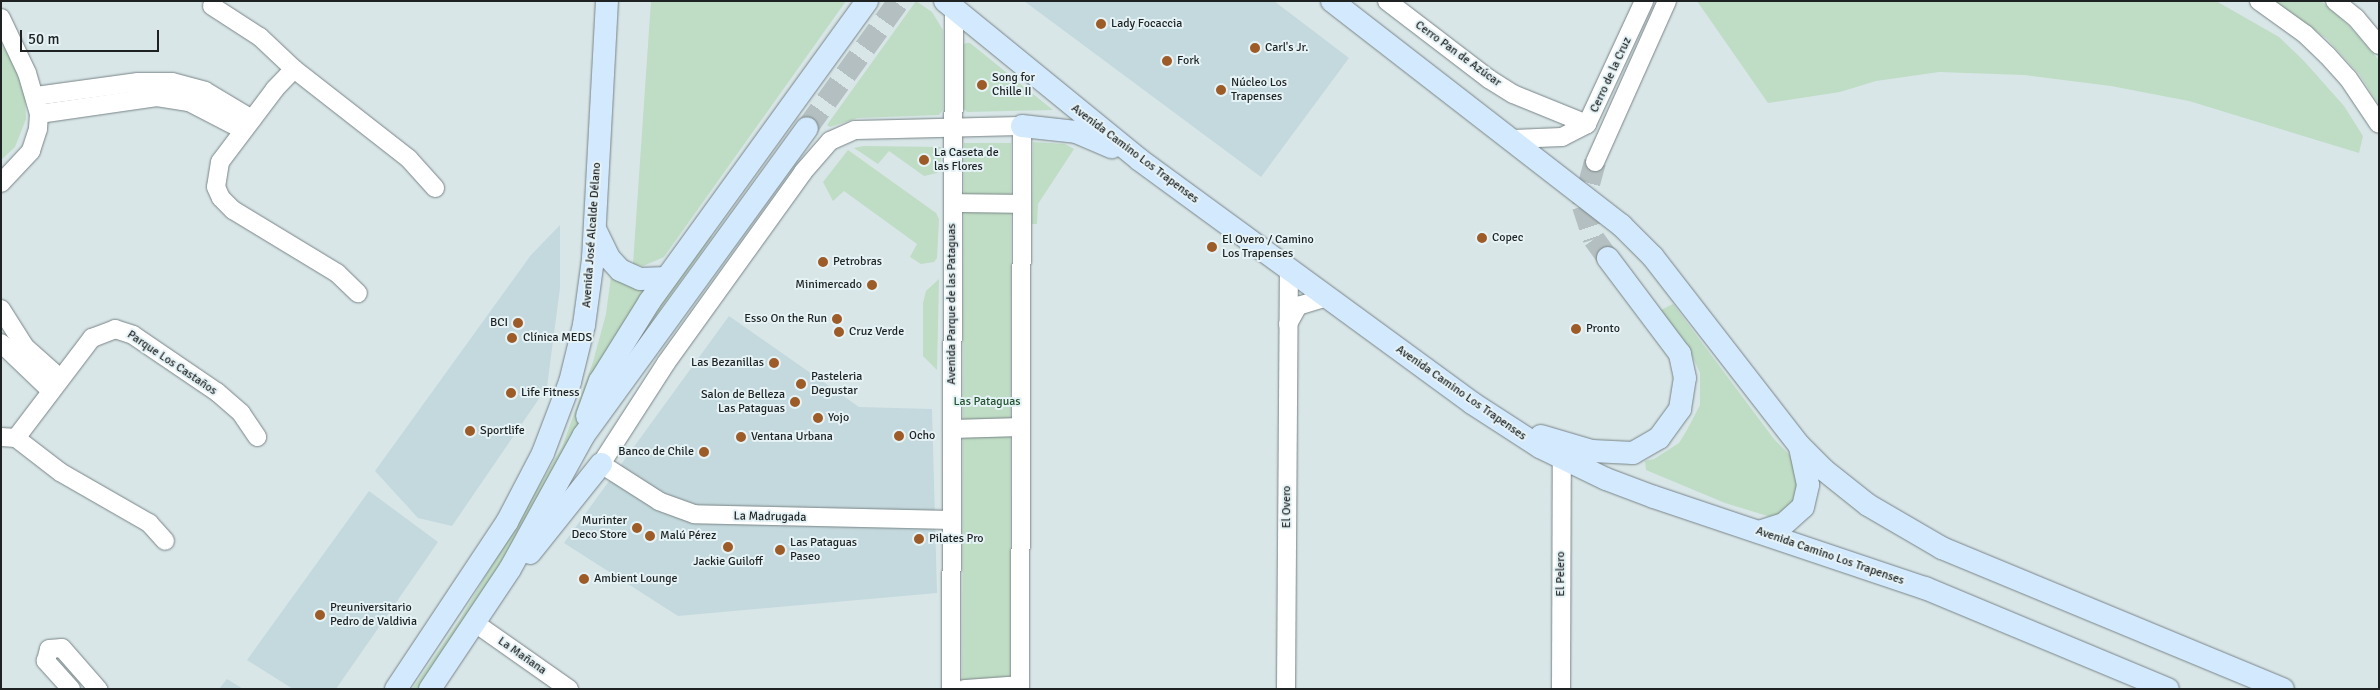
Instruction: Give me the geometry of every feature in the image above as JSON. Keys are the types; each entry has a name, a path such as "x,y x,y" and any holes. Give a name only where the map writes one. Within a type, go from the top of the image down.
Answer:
{"main road":[{"name":"Avenida José Alcalde Délano","path":"396,689 486,557 543,453 578,354 590,292 607,1"},
{"path":"584,435 589,407 600,381 666,278 867,1"},
{"path":"1332,1 1513,139 1621,225 1653,257 1799,445 1853,494 1923,538 2283,689"},
{"name":"Avenida Camino Los Trapenses","path":"949,6 1140,160 1496,420 1562,459 1654,497 1925,588 2168,689"},
{"path":"1022,126 1076,132 1140,160"},
{"path":"430,689 510,569 584,435 807,128"},
{"path":"594,226 605,251 620,270 640,279 666,278"},
{"path":"1496,420 1579,448 1622,454 1651,444 1674,421 1685,388 1680,354 1608,258"},
{"path":"1759,532 1784,524 1803,506 1808,485 1799,445"},
{"path":"510,569 547,533 601,464"}],"street":[{"name":"Cerro Pan de Azúcar","path":"1387,1 1489,79 1514,94 1587,124"},
{"path":"2259,1 2305,34 2328,55 2348,78 2379,124"},
{"path":"2335,1 2356,18 2379,45"},
{"name":"Cerro de la Cruz","path":"1595,162 1667,3"},
{"name":"Cerro de la Cruz","path":"1513,139 1562,137 1587,124 1642,4"},
{"path":"212,6 260,38 294,69 409,159 435,188"},
{"name":"Avenida Parque de las Pataguas","path":"949,6 953,129 951,689"},
{"path":"1,18 36,96 40,114 38,130 30,151 1,183"},
{"path":"294,69 248,125 218,168 215,180 221,198 264,230 337,273 358,293"},
{"path":"36,96 138,82 172,82 205,91 248,125"},
{"path":"40,114 157,97 189,102 248,125"},
{"path":"601,464 635,407 722,283 823,147 837,136 856,130 1022,126 1020,687 964,689"},
{"path":"953,203 1021,204"},
{"name":"El Overo","path":"1286,689 1289,269"},
{"path":"1288,324 1298,306 1327,297"},
{"path":"1,309 25,347 55,384"},
{"name":"Parque Los Castaños","path":"165,541 149,523 60,472 9,438 92,338 108,330 122,330 229,402 257,437"},
{"path":"1,343 55,384"},
{"path":"952,429 1021,427"},
{"name":"El Pelero","path":"1561,689 1562,459"},
{"name":"La Madrugada","path":"601,464 659,501 694,514 952,520"},
{"name":"La Mañana","path":"475,623 569,689"},
{"path":"71,689 46,661 49,649 62,648 98,689"}],"shaded area":[{"path":"1024,1 1274,1 1349,58 1261,177"},
{"name":"Clínica MEDS","path":"560,225 560,288 547,387 452,526 418,518 375,471 531,255"},
{"path":"729,316 859,407 932,409 937,593 678,616 564,543"},
{"path":"369,491 438,542 336,689 293,689 247,660"},
{"path":"227,679 243,689 219,689"}],"green space":[{"path":"651,1 846,1 664,257 643,266 633,264"},
{"path":"916,1 932,12 943,30 943,110 939,115 858,118 830,127 827,125"},
{"path":"1697,1 2216,1 2279,37 2304,61 2344,106 2363,136 2359,153 2189,101 2111,86 2024,75 1939,72 1876,81 1840,92 1768,103"},
{"path":"2275,1 2321,1 2348,25 2379,60 2379,105 2359,74 2327,39"},
{"path":"1,43 15,66 25,97 26,119 15,147 1,160"},
{"path":"970,43 1053,110 967,112 963,108 961,46"},
{"path":"1033,142 1065,144 1074,149 1038,204 1037,224 1032,224"},
{"name":"Las Pataguas","path":"964,143 1011,143 1010,689 962,689"},
{"path":"864,146 941,147 941,166 937,173 924,176 889,151 878,164 854,148"},
{"path":"848,150 936,213 939,219 937,258 934,262 921,264 910,257 917,244 844,191 833,201 823,182"},
{"path":"708,234 712,237 637,342 632,339"},
{"path":"1615,254 1661,310 1673,304 1774,439 1809,475 1803,496 1781,520 1725,503 1646,470 1645,461 1654,459 1679,443 1687,430 1700,405 1700,373 1687,344"},
{"path":"611,277 649,288 557,468 484,590 419,689 412,689 460,619 562,447 593,362 606,314"},
{"path":"939,279 937,370 923,356 923,303 926,291"}],"tunnel":[{"path":"807,128 899,1"},
{"path":"1595,162 1583,206 1594,239 1608,258"}],"place":[{"name":"Lady Focaccia","path":"1101,24"},
{"name":"Carl's Jr.","path":"1255,48"},
{"name":"Fork","path":"1167,61"},
{"name":"Song for Chille II","path":"982,85"},
{"name":"Núcleo Los Trapenses","path":"1221,90"},
{"name":"La Caseta de las Flores","path":"924,160"},
{"name":"Copec","path":"1482,238"},
{"name":"El Overo / Camino Los Trapenses","path":"1212,247"},
{"name":"Petrobras","path":"823,262"},
{"name":"Minimercado","path":"872,285"},
{"name":"Esso On the Run","path":"837,319"},
{"name":"BCI","path":"518,323"},
{"name":"Pronto","path":"1576,329"},
{"name":"Cruz Verde","path":"839,332"},
{"name":"Clínica MEDS","path":"512,338"},
{"name":"Las Bezanillas","path":"774,363"},
{"name":"Pasteleria Degustar","path":"801,384"},
{"name":"Life Fitness","path":"511,393"},
{"name":"Salon de Belleza Las Pataguas","path":"795,402"},
{"name":"Yojo","path":"818,418"},
{"name":"Sportlife","path":"470,431"},
{"name":"Ocho","path":"899,436"},
{"name":"Ventana Urbana","path":"741,437"},
{"name":"Banco de Chile","path":"704,452"},
{"name":"Murinter Deco Store","path":"637,528"},
{"name":"Malú Pérez","path":"650,536"},
{"name":"Pilates Pro","path":"919,539"},
{"name":"Jackie Guiloff","path":"728,547"},
{"name":"Las Pataguas Paseo","path":"780,550"},
{"name":"Ambient Lounge","path":"584,579"},
{"name":"Preuniversitario Pedro de Valdivia","path":"320,615"}]}
